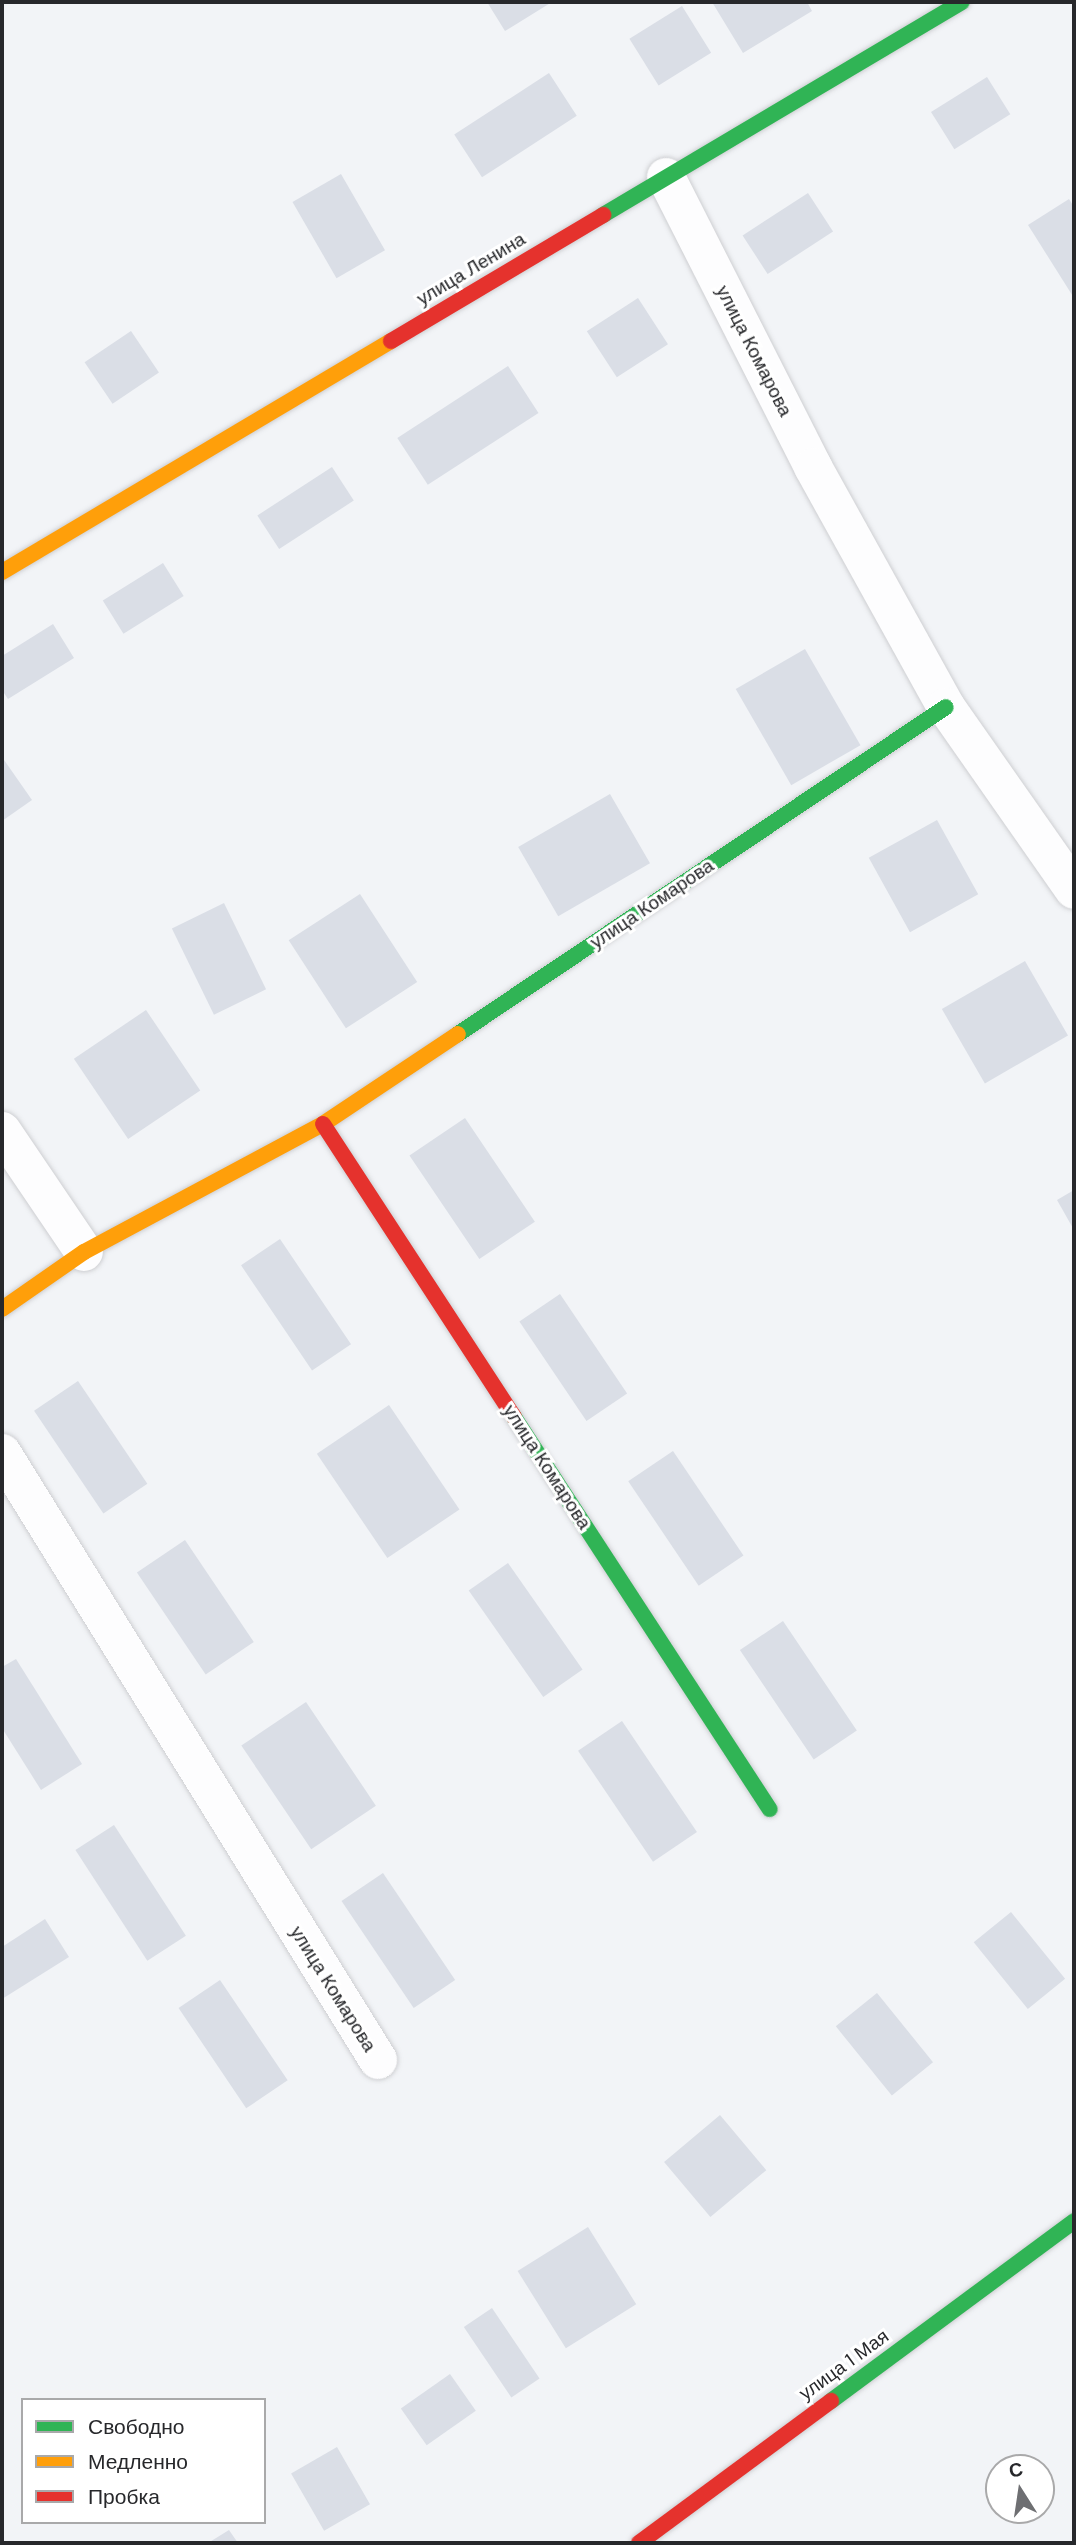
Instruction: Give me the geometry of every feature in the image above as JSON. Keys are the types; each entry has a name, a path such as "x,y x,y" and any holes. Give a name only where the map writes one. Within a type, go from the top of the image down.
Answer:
{"street":[{"name":"улица Ленина","path":"2,572 962,2"},
{"name":"улица Комарова","path":"666,177 813,467 946,707 1074,890"},
{"name":"улица Комарова","path":"2,1309 84,1252 323,1125 946,707"},
{"name":"улица Комарова","path":"323,1125 770,1809"},
{"path":"2,1130 84,1252"},
{"name":"улица Комарова","path":"2,1453 377,2060"},
{"name":"улица 1 Мая","path":"639,2543 1074,2221"}],"building":[{"path":"487,2 552,2 505,31"},
{"path":"712,2 807,2 812,11 743,53"},
{"path":"682,6 711,53 659,85 629,39"},
{"path":"549,73 577,116 482,177 454,135"},
{"path":"987,77 1010,114 954,149 931,112"},
{"path":"341,174 385,250 337,278 293,202"},
{"path":"808,193 833,232 768,274 743,235"},
{"path":"1069,199 1074,207 1074,298 1028,225"},
{"path":"638,298 668,344 617,377 587,331"},
{"path":"131,331 159,372 113,404 85,362"},
{"path":"508,366 538,413 428,485 397,438"},
{"path":"332,467 354,501 279,549 257,515"},
{"path":"163,563 184,596 123,634 103,601"},
{"path":"53,624 74,658 8,699 2,690 2,656"},
{"path":"805,649 860,745 791,785 736,689"},
{"path":"2,757 32,800 2,821"},
{"path":"610,794 650,863 558,916 518,847"},
{"path":"937,820 978,894 910,932 869,858"},
{"path":"360,894 417,982 346,1028 289,940"},
{"path":"224,903 266,989 214,1015 172,928"},
{"path":"1025,961 1068,1035 985,1083 942,1009"},
{"path":"146,1010 200,1090 128,1139 74,1059"},
{"path":"465,1118 535,1222 479,1259 409,1155"},
{"path":"1074,1190 1074,1230 1057,1200"},
{"path":"280,1239 351,1344 312,1371 241,1265"},
{"path":"560,1294 627,1393 586,1421 519,1321"},
{"path":"78,1381 147,1484 103,1513 34,1411"},
{"path":"389,1405 459,1509 387,1558 317,1454"},
{"path":"673,1451 743,1555 699,1586 628,1481"},
{"path":"185,1540 254,1642 206,1674 137,1572"},
{"path":"508,1563 583,1669 543,1697 469,1591"},
{"path":"783,1621 857,1730 814,1760 740,1650"},
{"path":"16,1659 82,1764 41,1790 2,1728 2,1667"},
{"path":"306,1702 376,1806 311,1849 241,1746"},
{"path":"622,1721 697,1832 653,1862 578,1751"},
{"path":"114,1825 186,1936 147,1961 75,1850"},
{"path":"383,1873 455,1980 414,2008 342,1901"},
{"path":"1011,1912 1065,1979 1028,2009 974,1942"},
{"path":"45,1919 69,1957 2,1999 2,1947"},
{"path":"220,1980 288,2080 246,2108 179,2008"},
{"path":"877,1993 933,2062 892,2096 836,2026"},
{"path":"720,2115 766,2170 710,2217 664,2162"},
{"path":"588,2227 636,2304 566,2348 518,2271"},
{"path":"492,2308 540,2378 511,2397 464,2327"},
{"path":"450,2374 476,2411 427,2445 401,2408"},
{"path":"337,2447 370,2504 324,2531 291,2474"},
{"path":"229,2530 238,2543 208,2543"}],"traffic: fast":[{"path":"603,215 962,2"},
{"path":"458,1034 946,707"},
{"path":"514,1417 770,1809"},
{"path":"831,2401 1074,2221"}],"traffic: slow":[{"path":"2,572 391,341"},
{"path":"2,1309 84,1252 323,1124 458,1034"}],"traffic: jam":[{"path":"391,341 603,215"},
{"path":"323,1124 514,1417"},
{"path":"639,2543 831,2401"}]}
